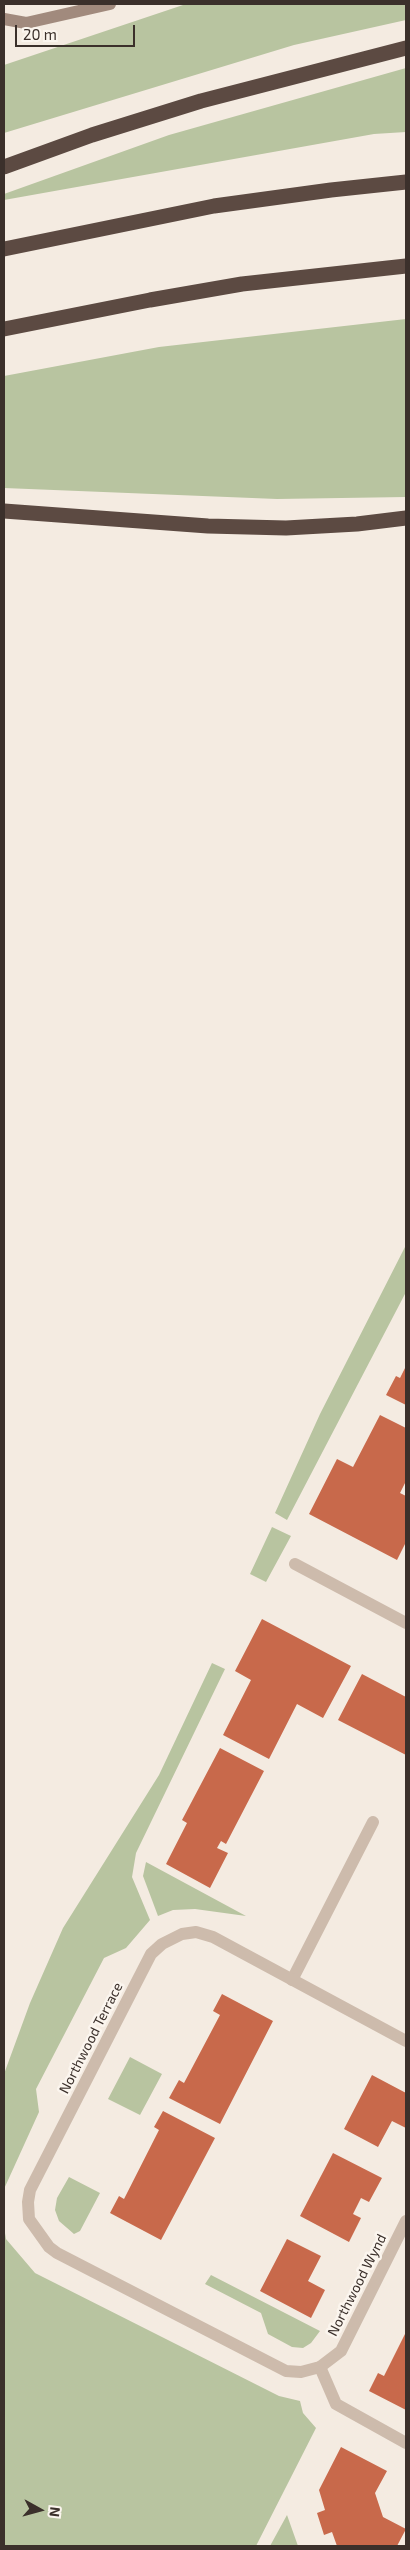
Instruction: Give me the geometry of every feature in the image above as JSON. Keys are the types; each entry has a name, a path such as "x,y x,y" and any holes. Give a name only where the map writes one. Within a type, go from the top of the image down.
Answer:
{"highway":[{"path":"4,167 92,135 201,101 406,48"},
{"path":"4,249 214,206 406,182"},
{"path":"4,329 242,284 406,266"},
{"path":"4,511 208,526 286,528 356,524 406,518"}],"street":[{"path":"4,19 26,23 110,4"},
{"path":"295,1564 406,1623"},
{"path":"292,1980 373,1822"},
{"name":"Northwood Terrace","path":"193,2325 49,2247 29,2219 30,2190 152,1954 162,1944 182,1934 196,1932 213,1937 406,2041"},
{"name":"Northwood Wynd","path":"193,2325 286,2371 301,2372 320,2367 340,2351 406,2221"},
{"path":"320,2367 336,2404 406,2442"}],"green space":[{"path":"186,4 406,4 406,20 294,45 4,133 4,65"},
{"path":"406,68 406,132 374,134 4,200 4,194 169,135"},
{"path":"406,319 406,497 277,499 4,488 4,376 159,347"},
{"path":"406,1245 406,1292 287,1520 275,1513 320,1414"},
{"path":"272,1527 291,1536 266,1582 250,1574"},
{"path":"212,1663 225,1669 136,1853 132,1877 150,1920 126,1948 104,1958 36,2089 39,2112 4,2189 4,2074 30,2003 63,1928 159,1775"},
{"path":"146,1862 246,1916 195,1909 173,1910 158,1916 143,1876"},
{"path":"130,2057 162,2074 140,2115 108,2099"},
{"path":"69,2177 100,2193 80,2231 74,2234 59,2221 55,2210 57,2198"},
{"path":"4,2227 6,2239 35,2273 279,2396 300,2401 303,2413 316,2428 256,2546 4,2546"},
{"path":"211,2275 320,2331 311,2343 303,2348 292,2347 268,2334 261,2313 205,2284"},
{"path":"287,2515 298,2546 270,2546"}],"building":[{"path":"406,1366 406,1405 386,1395 396,1376 400,1378"},
{"path":"380,1415 406,1428 406,1481 400,1493 406,1496 406,1542 397,1560 309,1514 337,1459 353,1467"},
{"path":"262,1619 351,1666 323,1718 297,1704 269,1759 223,1735 251,1680 235,1671"},
{"path":"362,1674 406,1697 406,1755 338,1720"},
{"path":"220,1748 264,1771 226,1844 221,1841 217,1848 228,1853 210,1888 166,1864 187,1823 182,1820"},
{"path":"222,1994 273,2021 220,2124 169,2098 179,2080 184,2083 220,2015 213,2011"},
{"path":"372,2075 406,2093 406,2128 392,2121 378,2147 344,2129"},
{"path":"163,2111 215,2138 161,2240 110,2213 119,2196 124,2199 159,2130 154,2127"},
{"path":"333,2153 382,2178 369,2202 361,2198 353,2214 361,2218 349,2242 300,2216"},
{"path":"287,2239 321,2256 308,2281 325,2290 311,2318 260,2291"},
{"path":"406,2332 406,2410 369,2391 378,2373 384,2376"},
{"path":"341,2447 387,2471 375,2493 383,2517 406,2529 397,2546 337,2546 332,2532 324,2535 317,2513 325,2510 319,2490"}]}
